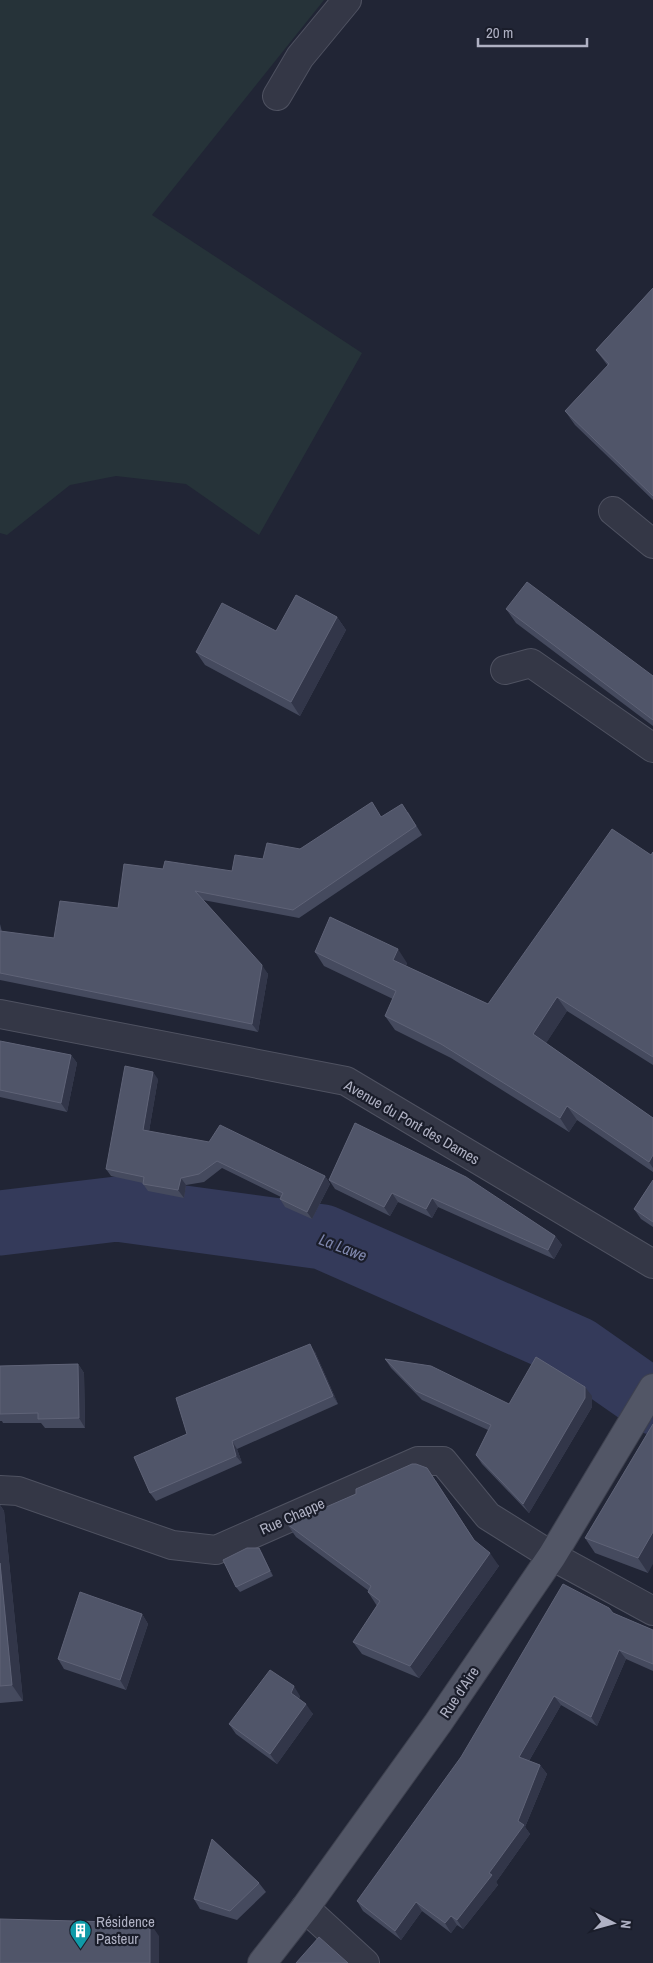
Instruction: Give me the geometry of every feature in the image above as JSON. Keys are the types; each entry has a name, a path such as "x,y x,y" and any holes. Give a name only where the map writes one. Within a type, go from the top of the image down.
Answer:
{"main road":[{"name":"Rue d'Aire","path":"262,1963 305,1908 438,1723 552,1556 646,1399"}],"street":[{"path":"277,96 300,57 347,0"},
{"path":"613,511 653,544"},
{"path":"505,670 531,663 653,748"},
{"name":"Avenue du Pont des Dames","path":"0,1014 346,1080 653,1264"},
{"name":"Rue Chappe","path":"0,1490 18,1491 172,1545 216,1550 418,1461 443,1461 488,1516 552,1556"},
{"path":"552,1556 653,1610"},
{"path":"305,1908 365,1963"}],"shaded area":[{"path":"0,0 324,0 152,215 362,353 259,535 186,484 116,476 70,485 7,535 0,533"}],"building":[{"path":"653,288 653,496 565,411 609,364 596,350"},
{"path":"527,582 653,676 653,720 506,609"},
{"path":"296,595 337,617 291,702 196,652 222,603 276,631"},
{"path":"372,802 381,817 402,804 416,826 293,910 195,891 262,965 252,1024 0,973 0,931 54,938 60,901 118,908 124,864 163,869 165,861 232,871 235,855 263,859 267,843 300,849"},
{"path":"612,829 651,855 653,852 653,1057 557,997 533,1034 653,1118 653,1155 649,1162 567,1106 560,1118 441,1044 385,1016 396,991 315,952 330,917 398,949 393,960 488,1004"},
{"path":"0,1041 71,1055 61,1103 0,1090"},
{"path":"125,1066 153,1072 143,1130 209,1142 220,1125 325,1176 307,1212 280,1199 283,1193 217,1161 199,1174 181,1178 178,1190 143,1184 144,1177 106,1169"},
{"path":"355,1123 466,1177 555,1236 548,1250 432,1198 426,1209 392,1193 384,1207 329,1180"},
{"path":"653,1180 653,1222 634,1209"},
{"path":"310,1344 333,1396 232,1441 236,1456 150,1493 134,1457 187,1434 176,1398"},
{"path":"536,1357 585,1387 585,1398 523,1504 476,1455 491,1425 416,1391 385,1359 431,1366 509,1404"},
{"path":"78,1364 79,1418 38,1419 38,1413 0,1414 0,1366"},
{"path":"653,1424 653,1532 638,1558 585,1538"},
{"path":"412,1464 427,1468 474,1540 490,1553 410,1666 353,1642 380,1601 368,1592 371,1586 287,1524 356,1494 356,1489"},
{"path":"247,1548 259,1548 270,1571 236,1587 223,1560"},
{"path":"0,1563 12,1685 0,1686"},
{"path":"563,1584 609,1608 613,1613 653,1630 653,1664 619,1650 591,1717 554,1696 519,1757 540,1765 518,1821 524,1825 489,1873 492,1875 457,1920 451,1916 445,1923 416,1902 395,1931 357,1901 461,1757"},
{"path":"80,1592 142,1614 120,1680 58,1659"},
{"path":"270,1670 294,1686 291,1693 306,1704 270,1754 229,1724"},
{"path":"212,1839 259,1883 230,1911 194,1899"},
{"name":"Résidence Pasteur","path":"0,1919 150,1923 150,1963 0,1963"},
{"path":"319,1937 348,1963 296,1963"}],"waterway":[{"name":"La Lawe","path":"0,1223 117,1209 323,1237 577,1349 653,1402"}],"place":[{"name":"Résidence Pasteur","path":"80,1949"}]}
